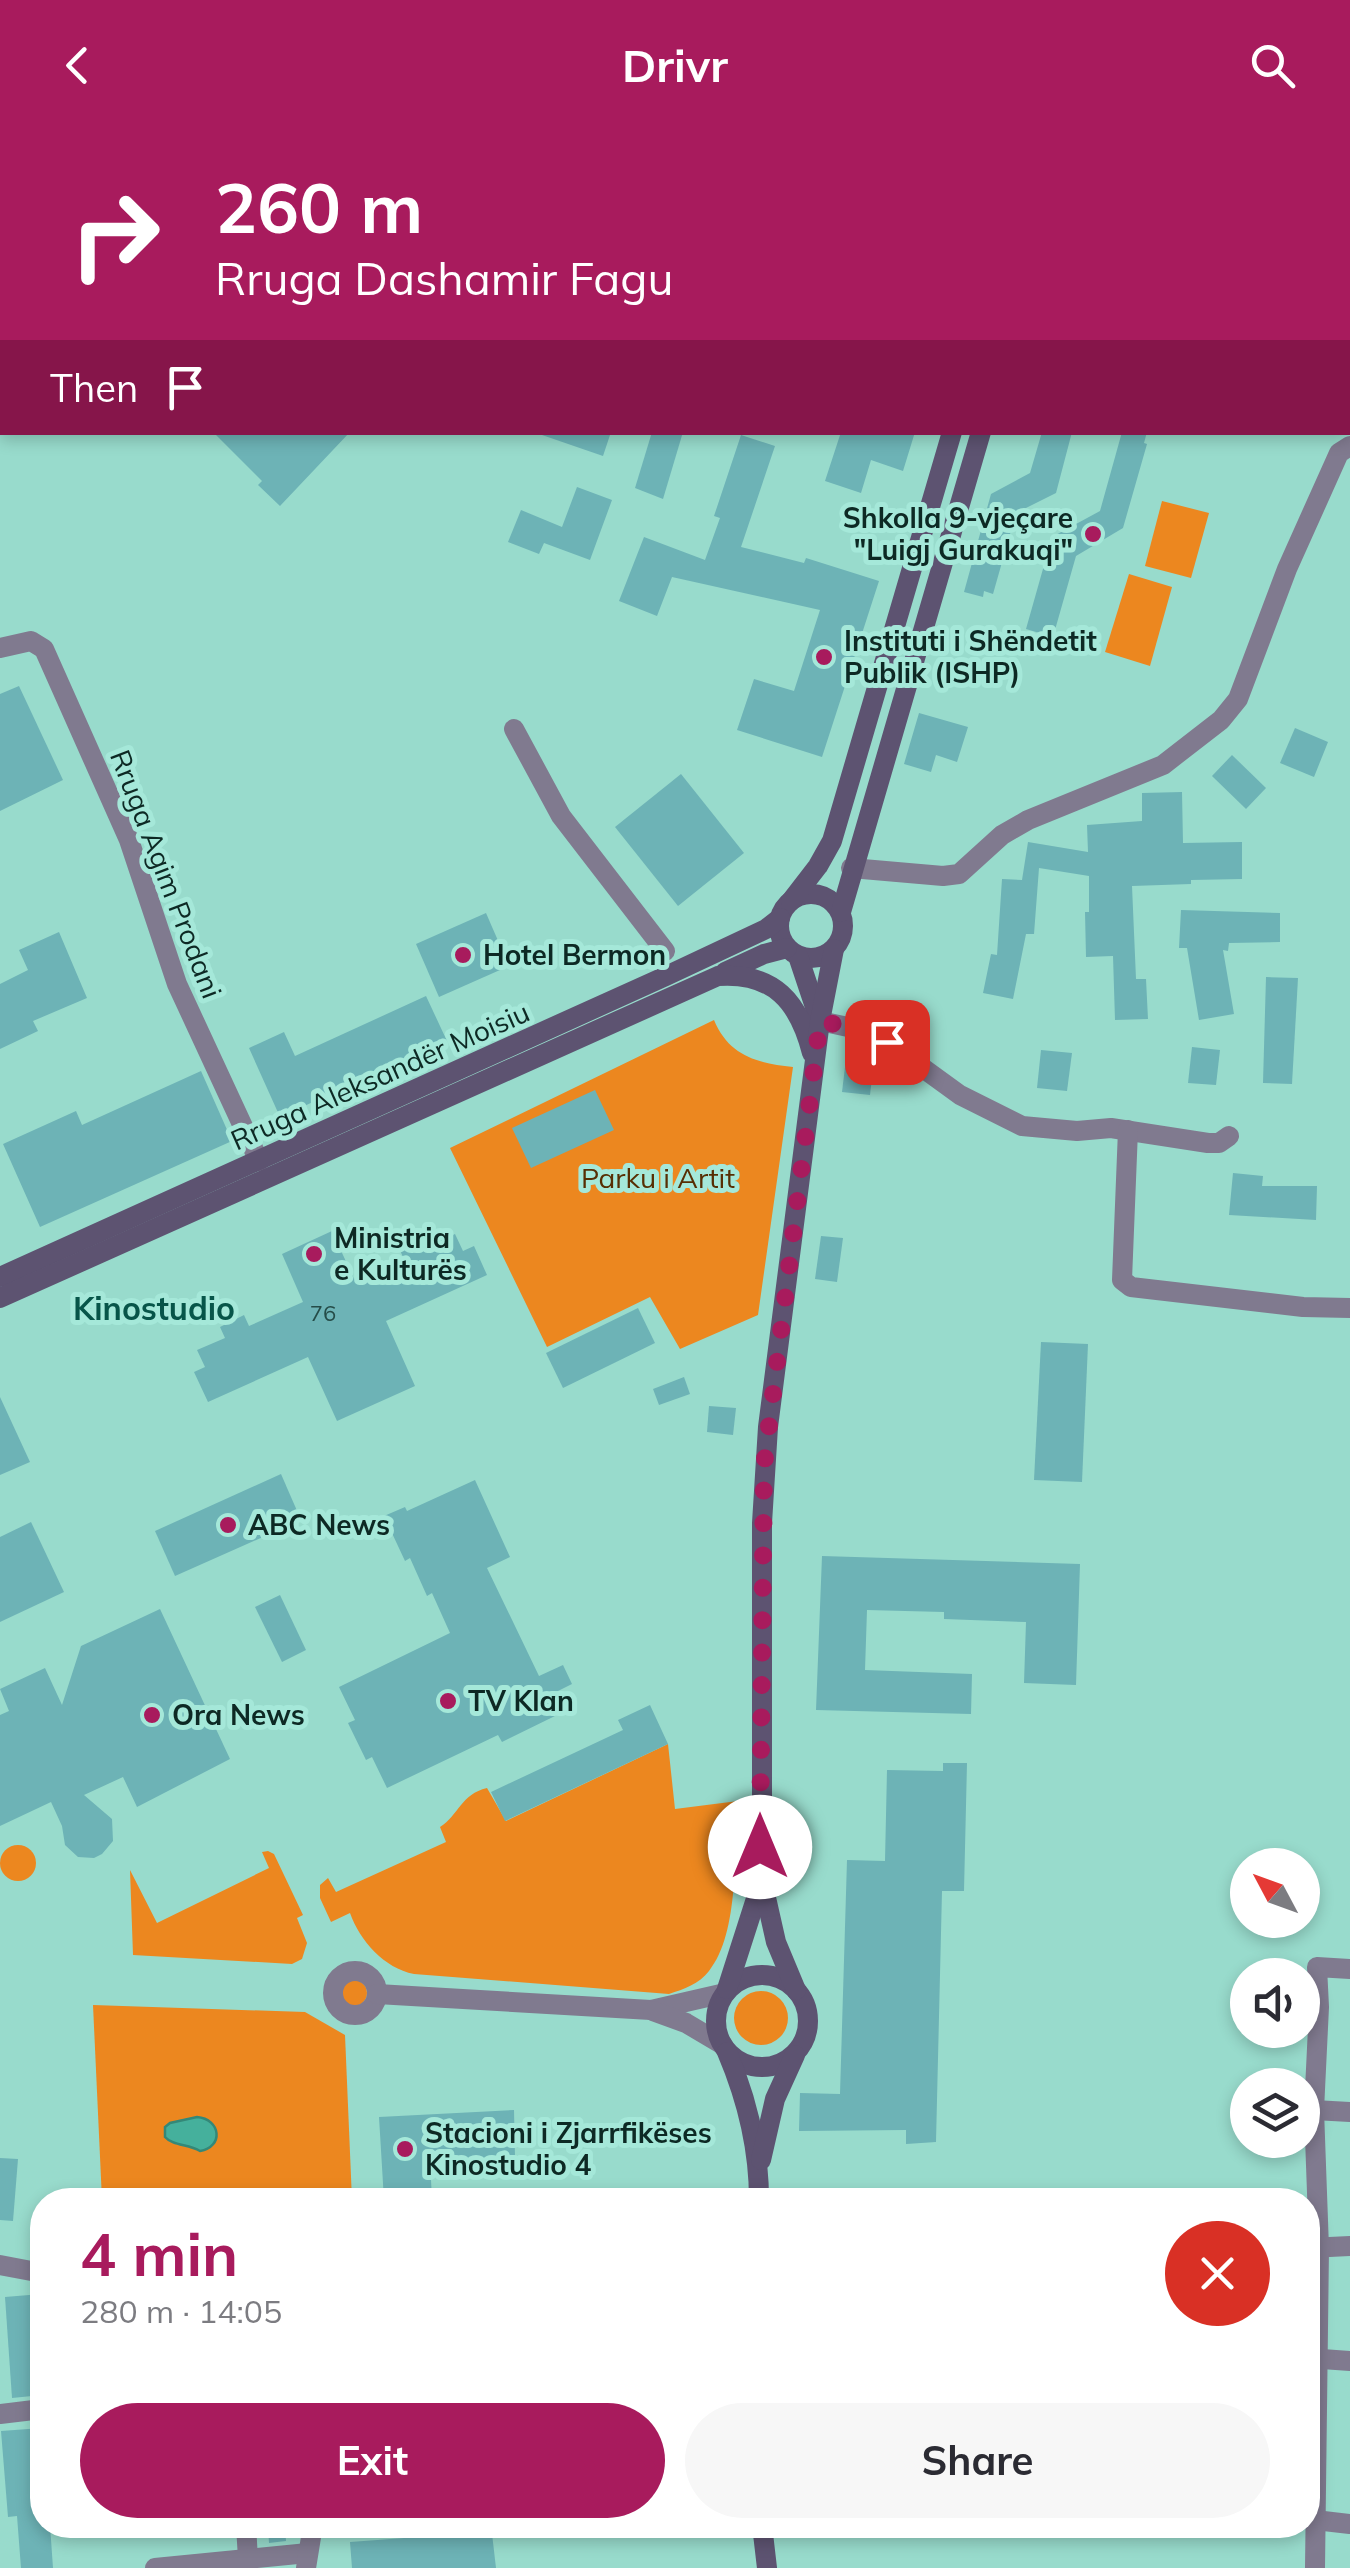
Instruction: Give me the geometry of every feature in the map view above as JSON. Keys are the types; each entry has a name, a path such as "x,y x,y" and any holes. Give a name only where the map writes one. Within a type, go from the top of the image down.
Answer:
{"main road":[{"path":"820,1021 780,929 786,910 826,855 951,435"},
{"path":"840,912 980,435"},
{"path":"0,1298 764,954 823,956 842,938 840,912 821,896 811,894 786,910"},
{"name":"Rruga Aleksandër Moisiu","path":"0,1278 728,948 786,910"},
{"path":"759,2188 760,2166 775,2099 808,2026 803,2000 776,1942 762,1880 764,1466 820,1021 834,949"},
{"path":"718,976 755,978 777,990 798,1015 815,1064"},
{"path":"760,2166 744,2100 715,2019 762,1880"},
{"path":"726,1992 748,1976 761,1974 774,1976 796,1990"},
{"path":"724,2048 748,2065 762,2067 787,2059 797,2050"},
{"path":"764,2538 767,2568"}],"street":[{"path":"851,868 959,874 1002,834 1163,765 1221,720 1238,699 1287,570 1339,453 1350,446"},
{"name":"Rruga Agim Prodani","path":"0,648 32,641 44,649 128,840 177,984 259,1161"},
{"path":"514,729 561,816 665,951"},
{"path":"820,1021 887,1042 960,1095 1022,1126 1128,1130 1208,1143 1219,1143 1229,1136"},
{"path":"1128,1130 1122,1280 1131,1286 1350,1308"},
{"path":"1316,2068 1317,1967 1350,1969"},
{"path":"651,2010 726,1992"},
{"path":"377,1994 651,2010 686,2022 724,2048"},
{"path":"1320,2110 1350,2112"},
{"path":"1314,2158 1314,2188"},
{"path":"1320,2248 1350,2246"},
{"path":"0,2265 30,2271"},
{"path":"1320,2359 1350,2361"},
{"path":"0,2414 30,2410"},
{"path":"1320,2521 1350,2524"},
{"path":"247,2538 248,2559"},
{"path":"1315,2538 1315,2568"},
{"path":"155,2568 248,2559 307,2560"}],"green space":[{"path":"1162,501 1209,513 1191,578 1145,566"},
{"path":"1129,574 1172,587 1150,666 1105,652"},
{"name":"Parku i Artit","path":"714,1020 728,1042 746,1056 793,1067 758,1315 680,1349 650,1297 547,1347 450,1148"},
{"path":"668,1744 675,1809 738,1801 734,1889 726,1935 709,1971 691,1986 669,1994 414,1974 393,1966 374,1952 350,1913 331,1922 320,1898 320,1885 328,1878 336,1892 446,1842 440,1827 478,1791 487,1788 506,1821"},
{"path":"18,1845 31,1850 36,1863 31,1876 18,1881 5,1876 0,1863 5,1850"},
{"path":"262,1852 274,1854 303,1915 297,1918 307,1943 302,1959 292,1964 133,1955 130,1870 157,1923 269,1868"},
{"path":"354,1980 363,1984 367,1993 363,2002 354,2006 345,2002 341,1993 345,1984"},
{"path":"761,1991 780,1999 788,2018 780,2037 761,2045 742,2037 734,2018 742,1999"},
{"path":"93,2005 305,2012 345,2035 351,2188 101,2188"}],"shaded area":[{"path":"197,2117 215,2128 216,2139 208,2148 200,2151 165,2137 165,2127 170,2123"}],"building":[{"path":"216,435 347,435 280,506 258,485 262,481"},
{"path":"542,435 610,435 603,456"},
{"path":"651,435 682,435 663,499 635,488"},
{"path":"741,435 775,446 741,547 804,563 806,558 879,581 822,757 737,730 754,679 794,691 820,610 672,577 657,616 619,601 644,537 705,560 720,518 714,516"},
{"path":"840,435 914,435 903,471 871,460 861,493 825,481"},
{"path":"1041,435 1071,435 1056,493 1016,513 993,594 984,591 983,597 964,592 991,494 1030,473"},
{"path":"1121,435 1146,435 1123,528 1076,556 1053,637 1026,629 1052,537 1100,511"},
{"path":"577,487 612,500 590,560 544,543 539,554 508,542 521,510 562,527"},
{"path":"19,686 63,780 0,811 0,694"},
{"path":"919,713 968,727 957,762 936,755 931,772 904,764"},
{"path":"1295,728 1328,742 1314,777 1280,763"},
{"path":"1232,755 1266,788 1246,809 1212,776"},
{"path":"681,774 744,853 678,906 615,827"},
{"path":"1182,792 1183,843 1242,842 1242,879 1132,886 1136,979 1146,979 1148,1019 1115,1020 1113,956 1086,957 1089,876 1039,868 1034,934 1026,934 1013,999 983,993 991,954 997,955 1002,879 1022,880 1028,842 1088,852 1087,825 1142,821 1142,793"},
{"path":"1181,910 1280,913 1280,942 1229,943 1228,951 1223,950 1234,1014 1199,1020 1187,948 1179,948"},
{"name":"Hotel Bermon","path":"486,913 509,966 439,997 416,944"},
{"path":"59,932 87,998 33,1021 38,1031 0,1049 0,984 28,970 19,950"},
{"path":"1266,977 1298,978 1292,1084 1263,1083"},
{"path":"426,996 447,1041 280,1117 249,1048 284,1032 295,1056"},
{"path":"848,1042 875,1052 870,1095 842,1092"},
{"path":"1192,1047 1220,1050 1216,1085 1188,1083"},
{"path":"1041,1050 1072,1053 1067,1091 1037,1088"},
{"path":"201,1071 232,1141 40,1227 3,1144 76,1111 82,1125"},
{"path":"595,1090 614,1130 531,1168 512,1128"},
{"path":"1233,1173 1263,1176 1262,1186 1317,1186 1316,1220 1229,1215"},
{"path":"332,1231 354,1279 403,1257 398,1246 422,1235 427,1247 455,1234 463,1251 474,1246 487,1275 386,1321 415,1386 337,1421 308,1357 208,1402 194,1372 205,1367 197,1350 225,1338 220,1327 244,1315 249,1326 303,1302 282,1254"},
{"path":"821,1236 843,1238 837,1282 815,1279"},
{"path":"638,1308 655,1343 563,1388 546,1353"},
{"path":"1041,1342 1088,1344 1082,1482 1034,1480"},
{"path":"684,1377 690,1394 659,1405 653,1389"},
{"path":"0,1397 30,1462 0,1475"},
{"path":"709,1406 736,1408 733,1435 707,1432"},
{"name":"ABC News","path":"281,1474 301,1520 175,1576 155,1531"},
{"name":"TV Klan","path":"475,1480 510,1557 487,1568 539,1676 563,1665 572,1684 548,1696 557,1715 502,1742 498,1735 387,1788 372,1757 366,1760 348,1723 355,1720 339,1687 450,1633 432,1593 427,1596 410,1558 405,1561 384,1516 405,1507 407,1511"},
{"path":"31,1522 64,1592 0,1622 0,1537"},
{"path":"822,1556 1080,1564 1076,1685 1024,1683 1026,1622 944,1619 944,1612 867,1610 865,1670 972,1674 971,1714 816,1710"},
{"path":"280,1595 306,1650 282,1662 255,1607"},
{"path":"160,1609 230,1759 137,1807 123,1777 84,1795 112,1819 113,1841 94,1858 78,1857 65,1845 62,1826 51,1802 0,1826 0,1715 9,1711 0,1689 45,1668 62,1705 81,1646"},
{"path":"650,1705 668,1744 505,1821 491,1792 623,1730 618,1720"},
{"path":"943,1763 967,1763 964,1891 942,1891 936,2142 906,2144 906,2130 799,2131 800,2093 840,2094 847,1860 885,1861 887,1770 943,1771"},
{"path":"514,2110 515,2157 430,2160 431,2188 383,2188 379,2117"},
{"path":"0,2158 18,2159 13,2221 0,2220"},
{"path":"30,2295 30,2396 12,2398 5,2297"},
{"path":"30,2429 30,2538 51,2538 53,2568 21,2568 17,2516 8,2517 1,2431"},
{"path":"269,2538 286,2538 286,2541 269,2543"},
{"path":"493,2538 496,2568 352,2568 350,2542"}],"place":[{"name":"Shkolla 9-vjeçare \"Luigj Gurakuqi\"","path":"1093,534"},
{"name":"Instituti i Shëndetit Publik (ISHP)","path":"824,657"},
{"name":"Hotel Bermon","path":"463,955"},
{"name":"Ministria e Kulturës","path":"314,1254"},
{"name":"ABC News","path":"228,1525"},
{"name":"TV Klan","path":"448,1701"},
{"name":"Ora News","path":"152,1715"},
{"name":"Stacioni i Zjarrfikëses Kinostudio 4","path":"405,2149"}],"district":[{"name":"Kinostudio","path":"154,1309"}],"route":[{"path":"760,1847 764,1466 820,1021 887,1042"}]}
